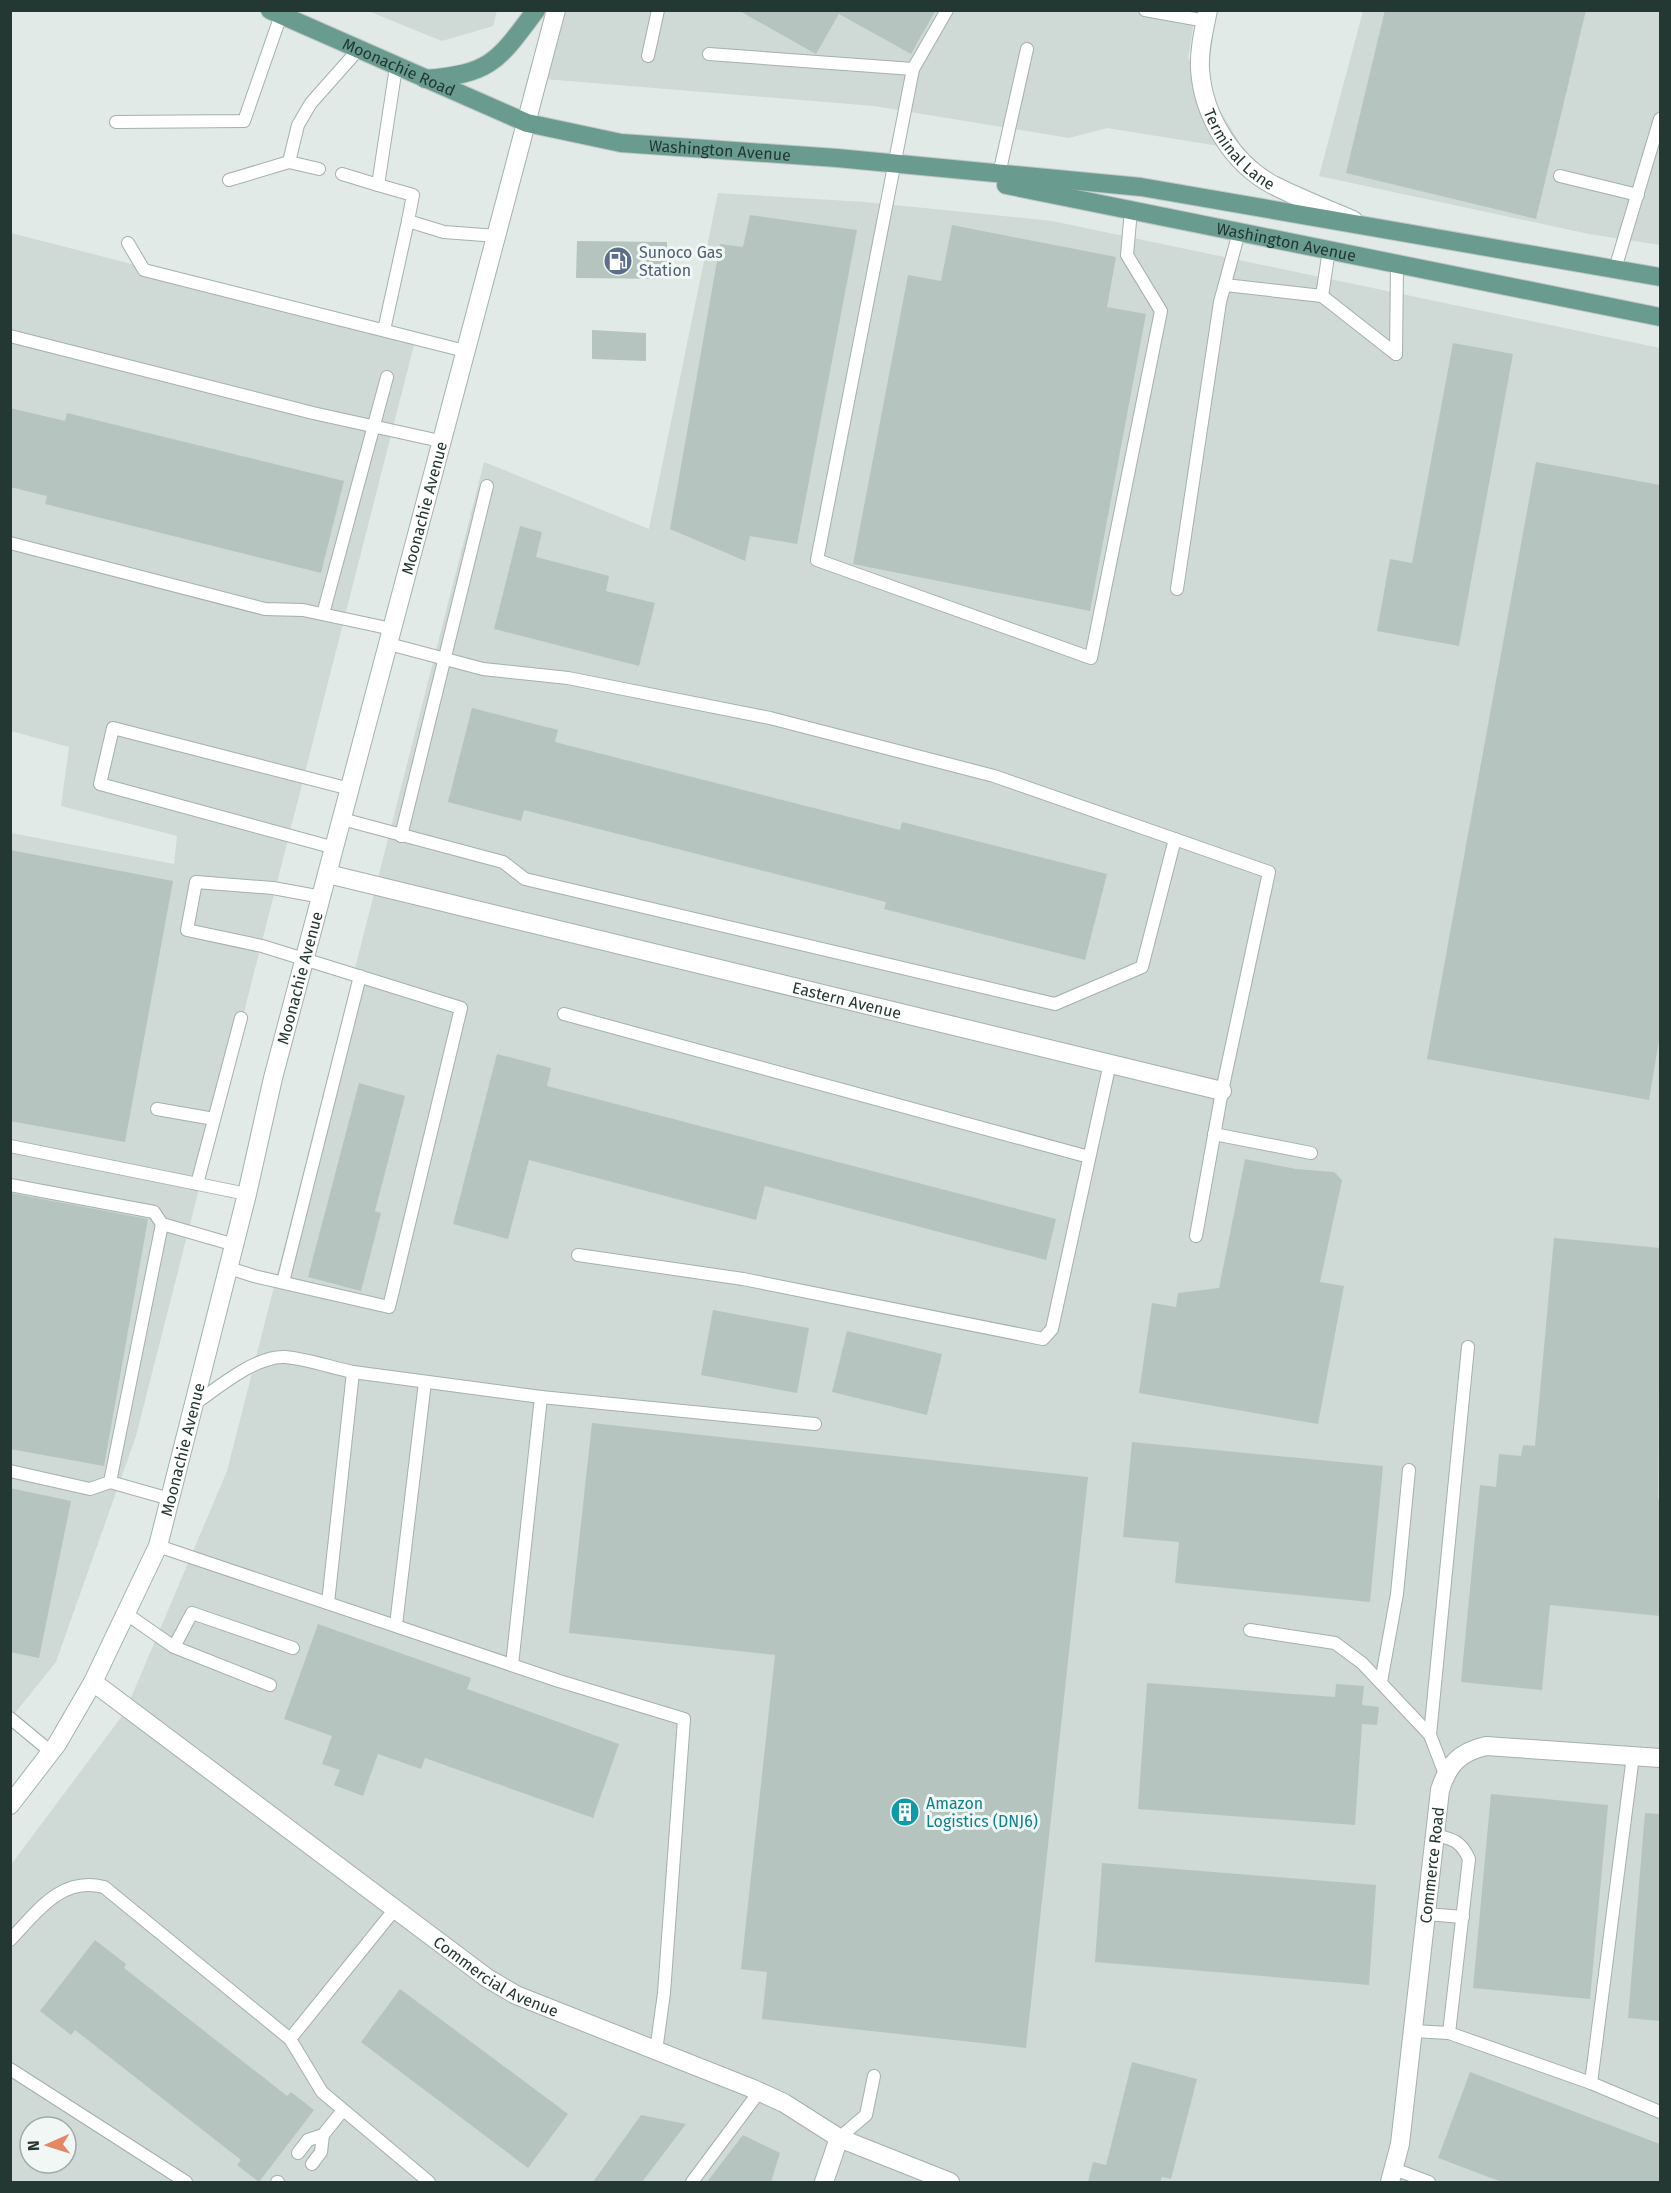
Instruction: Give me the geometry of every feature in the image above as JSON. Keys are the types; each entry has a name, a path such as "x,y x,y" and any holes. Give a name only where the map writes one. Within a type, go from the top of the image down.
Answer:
{"main road":[{"path":"424,80 463,75 487,67 506,51 536,10"},
{"name":"Moonachie Road","path":"276,13 424,80 527,123"},
{"name":"Washington Avenue","path":"527,123 621,143 894,164 1141,187 1660,277"},
{"name":"Washington Avenue","path":"913,166 1660,317"}],"street":[{"name":"Moonachie Avenue","path":"10,1805 51,1752 93,1682 128,1615 159,1546 248,1194 273,1077 556,10"},
{"name":"Terminal Lane","path":"1207,16 1200,70 1205,97 1214,123 1229,146 1247,166 1271,184 1365,226"},
{"name":"Eastern Avenue","path":"328,874 1222,1091"},
{"name":"Commercial Avenue","path":"93,1682 487,1978 516,1995 759,2092 784,2103 838,2138 950,2182"},
{"path":"1445,1774 1456,1759 1470,1750 1486,1746 1660,1758"},
{"name":"Commerce Road","path":"1392,2176 1400,2144 1440,1790 1445,1774"},
{"path":"824,2182 838,2138"}],"lane":[{"path":"648,56 658,10"},
{"path":"947,10 913,69 817,560 1091,658 1161,311 1127,255 1131,210"},
{"path":"1145,10 1207,16"},
{"path":"116,122 244,121 276,13"},
{"path":"999,174 1027,49"},
{"path":"289,162 298,125 311,103 358,50"},
{"path":"709,54 913,69"},
{"path":"378,185 396,67"},
{"path":"1615,269 1660,119"},
{"path":"229,180 289,162 319,169"},
{"path":"342,174 413,195 384,330"},
{"path":"1560,176 1638,195"},
{"path":"408,221 444,232 497,236"},
{"path":"1177,589 1225,285 1239,232"},
{"path":"128,243 144,270 465,351"},
{"path":"1322,296 1329,250"},
{"path":"1225,285 1322,296 1396,354 1397,264"},
{"path":"10,336 440,441"},
{"path":"323,614 387,376"},
{"path":"401,836 487,486"},
{"path":"10,543 265,609 303,610 323,614 483,669 568,678 770,718 994,776 1269,872 1222,1091 1196,1236"},
{"path":"335,848 100,784 113,728 350,789"},
{"path":"342,819 503,862 525,879 1055,1004 1142,967 1175,839"},
{"path":"229,1268 389,1306 461,1008 305,959 187,930 196,882 273,888 322,897"},
{"path":"283,1282 360,976"},
{"path":"564,1014 1089,1157"},
{"path":"197,1184 241,1018"},
{"path":"578,1255 743,1279 1043,1339 1052,1329 1110,1063"},
{"path":"157,1108 214,1119"},
{"path":"1214,1134 1311,1153"},
{"path":"10,1146 248,1194"},
{"path":"10,1185 154,1212 162,1224 235,1245"},
{"path":"110,1482 162,1224"},
{"path":"1430,1735 1468,1347"},
{"path":"195,1403 242,1372 271,1359 283,1357 352,1372 541,1397 815,1424"},
{"path":"328,1602 352,1372"},
{"path":"396,1625 425,1382"},
{"path":"512,1665 541,1397"},
{"path":"1381,1682 1397,1594 1409,1470"},
{"path":"10,1471 90,1489 110,1482 170,1499"},
{"path":"159,1546 512,1665 684,1719 664,1993 656,2051"},
{"path":"174,1647 192,1612 294,1648"},
{"path":"128,1615 174,1647 270,1685"},
{"path":"1250,1630 1335,1643 1362,1663 1430,1735 1445,1774"},
{"path":"10,1718 51,1752"},
{"path":"1591,2083 1632,1756"},
{"path":"1435,1835 1455,1839 1463,1846 1469,1859 1449,2033"},
{"path":"10,1940 57,1893 88,1883 104,1887 290,2039 322,2092 429,2182"},
{"path":"290,2039 395,1909"},
{"path":"1426,1914 1462,1917"},
{"path":"1413,2031 1449,2033 1591,2083 1660,2112"},
{"path":"10,2069 186,2182"},
{"path":"838,2138 866,2115 874,2076"},
{"path":"692,2182 759,2092"},
{"path":"298,2153 308,2140 323,2135 344,2110"},
{"path":"312,2164 321,2152 323,2135"},
{"path":"1392,2176 1429,2182"}],"shaded area":[{"path":"368,11 497,11 493,26 442,41"},
{"path":"545,11 1196,11 1188,58 1244,150 1107,128 1069,138 874,106 532,78"},
{"path":"1363,11 1660,11 1660,245 1589,234 1319,176"},
{"path":"718,193 865,202 1052,221 1660,348 1660,2182 11,2182 10,1866 125,1712 227,1471 484,462 649,529"},
{"path":"11,233 416,337 136,1436 56,1662 11,1718 11,833 174,864 177,836 61,806 69,747 11,731"}],"building":[{"path":"738,10 936,10 911,54 839,14 816,54"},
{"path":"1385,10 1586,10 1536,219 1346,173"},
{"path":"750,215 857,230 797,544 750,536 745,561 670,529 720,244 743,247"},
{"path":"952,225 1116,257 1107,307 1146,314 1090,611 853,564 908,275 941,281"},
{"path":"577,241 667,242 667,279 576,278"},
{"path":"592,330 646,333 646,361 592,359"},
{"path":"1453,343 1513,354 1459,646 1377,631 1390,559 1412,563"},
{"path":"10,408 65,421 67,413 344,481 321,573 45,504 47,496 10,487"},
{"path":"1536,462 1660,485 1660,1034 1649,1100 1427,1059"},
{"path":"520,526 542,532 536,557 609,576 606,591 655,603 639,666 494,629"},
{"path":"472,708 558,730 555,742 900,830 902,822 1107,874 1085,960 884,909 886,902 524,810 521,821 448,802"},
{"path":"10,850 173,881 125,1142 10,1121"},
{"path":"497,1054 551,1068 547,1086 1056,1219 1046,1260 765,1186 756,1220 529,1160 508,1239 453,1224"},
{"path":"359,1083 405,1096 375,1211 381,1213 361,1291 308,1277"},
{"path":"1245,1159 1296,1169 1334,1172 1342,1180 1320,1282 1344,1286 1318,1424 1139,1393 1152,1303 1176,1307 1178,1293 1219,1288"},
{"path":"10,1193 148,1219 104,1466 10,1449"},
{"path":"1554,1238 1660,1248 1658,1499 1660,1499 1660,1616 1550,1605 1542,1690 1461,1682 1480,1485 1496,1487 1499,1454 1521,1456 1523,1445 1535,1446"},
{"path":"713,1310 809,1328 797,1393 701,1375"},
{"path":"847,1331 942,1354 927,1415 832,1392"},
{"name":"Amazon Logistics (DNJ6)","path":"592,1423 1088,1477 1026,2048 762,2019 767,1972 741,1969 775,1655 569,1633"},
{"path":"1132,1442 1383,1466 1370,1602 1175,1583 1179,1542 1123,1537"},
{"path":"10,1488 71,1501 39,1658 10,1652"},
{"path":"318,1624 471,1678 467,1689 619,1744 593,1818 425,1758 421,1769 378,1754 363,1796 334,1785 340,1770 322,1764 332,1736 284,1719"},
{"path":"1147,1683 1335,1697 1336,1684 1364,1686 1362,1705 1379,1707 1377,1725 1362,1724 1355,1825 1138,1809"},
{"path":"1491,1794 1608,1805 1590,1999 1473,1988"},
{"path":"1645,1813 1660,1814 1660,2021 1628,2018"},
{"path":"1102,1863 1376,1885 1369,1985 1095,1962"},
{"path":"95,1940 126,1964 124,1968 287,2096 291,2092 314,2110 259,2182 237,2165 241,2160 75,2030 71,2035 40,2011"},
{"path":"400,1989 568,2114 528,2168 361,2042"},
{"path":"1132,2062 1197,2079 1171,2179 1162,2177 1160,2182 1088,2182 1093,2162 1106,2165"},
{"path":"1470,2072 1660,2144 1660,2182 1502,2182 1438,2158"},
{"path":"641,2115 686,2124 642,2182 593,2182"},
{"path":"743,2135 780,2153 771,2182 707,2182"}],"place":[{"name":"Sunoco Gas Station","path":"618,261"},
{"name":"Amazon Logistics (DNJ6)","path":"905,1812"}]}
